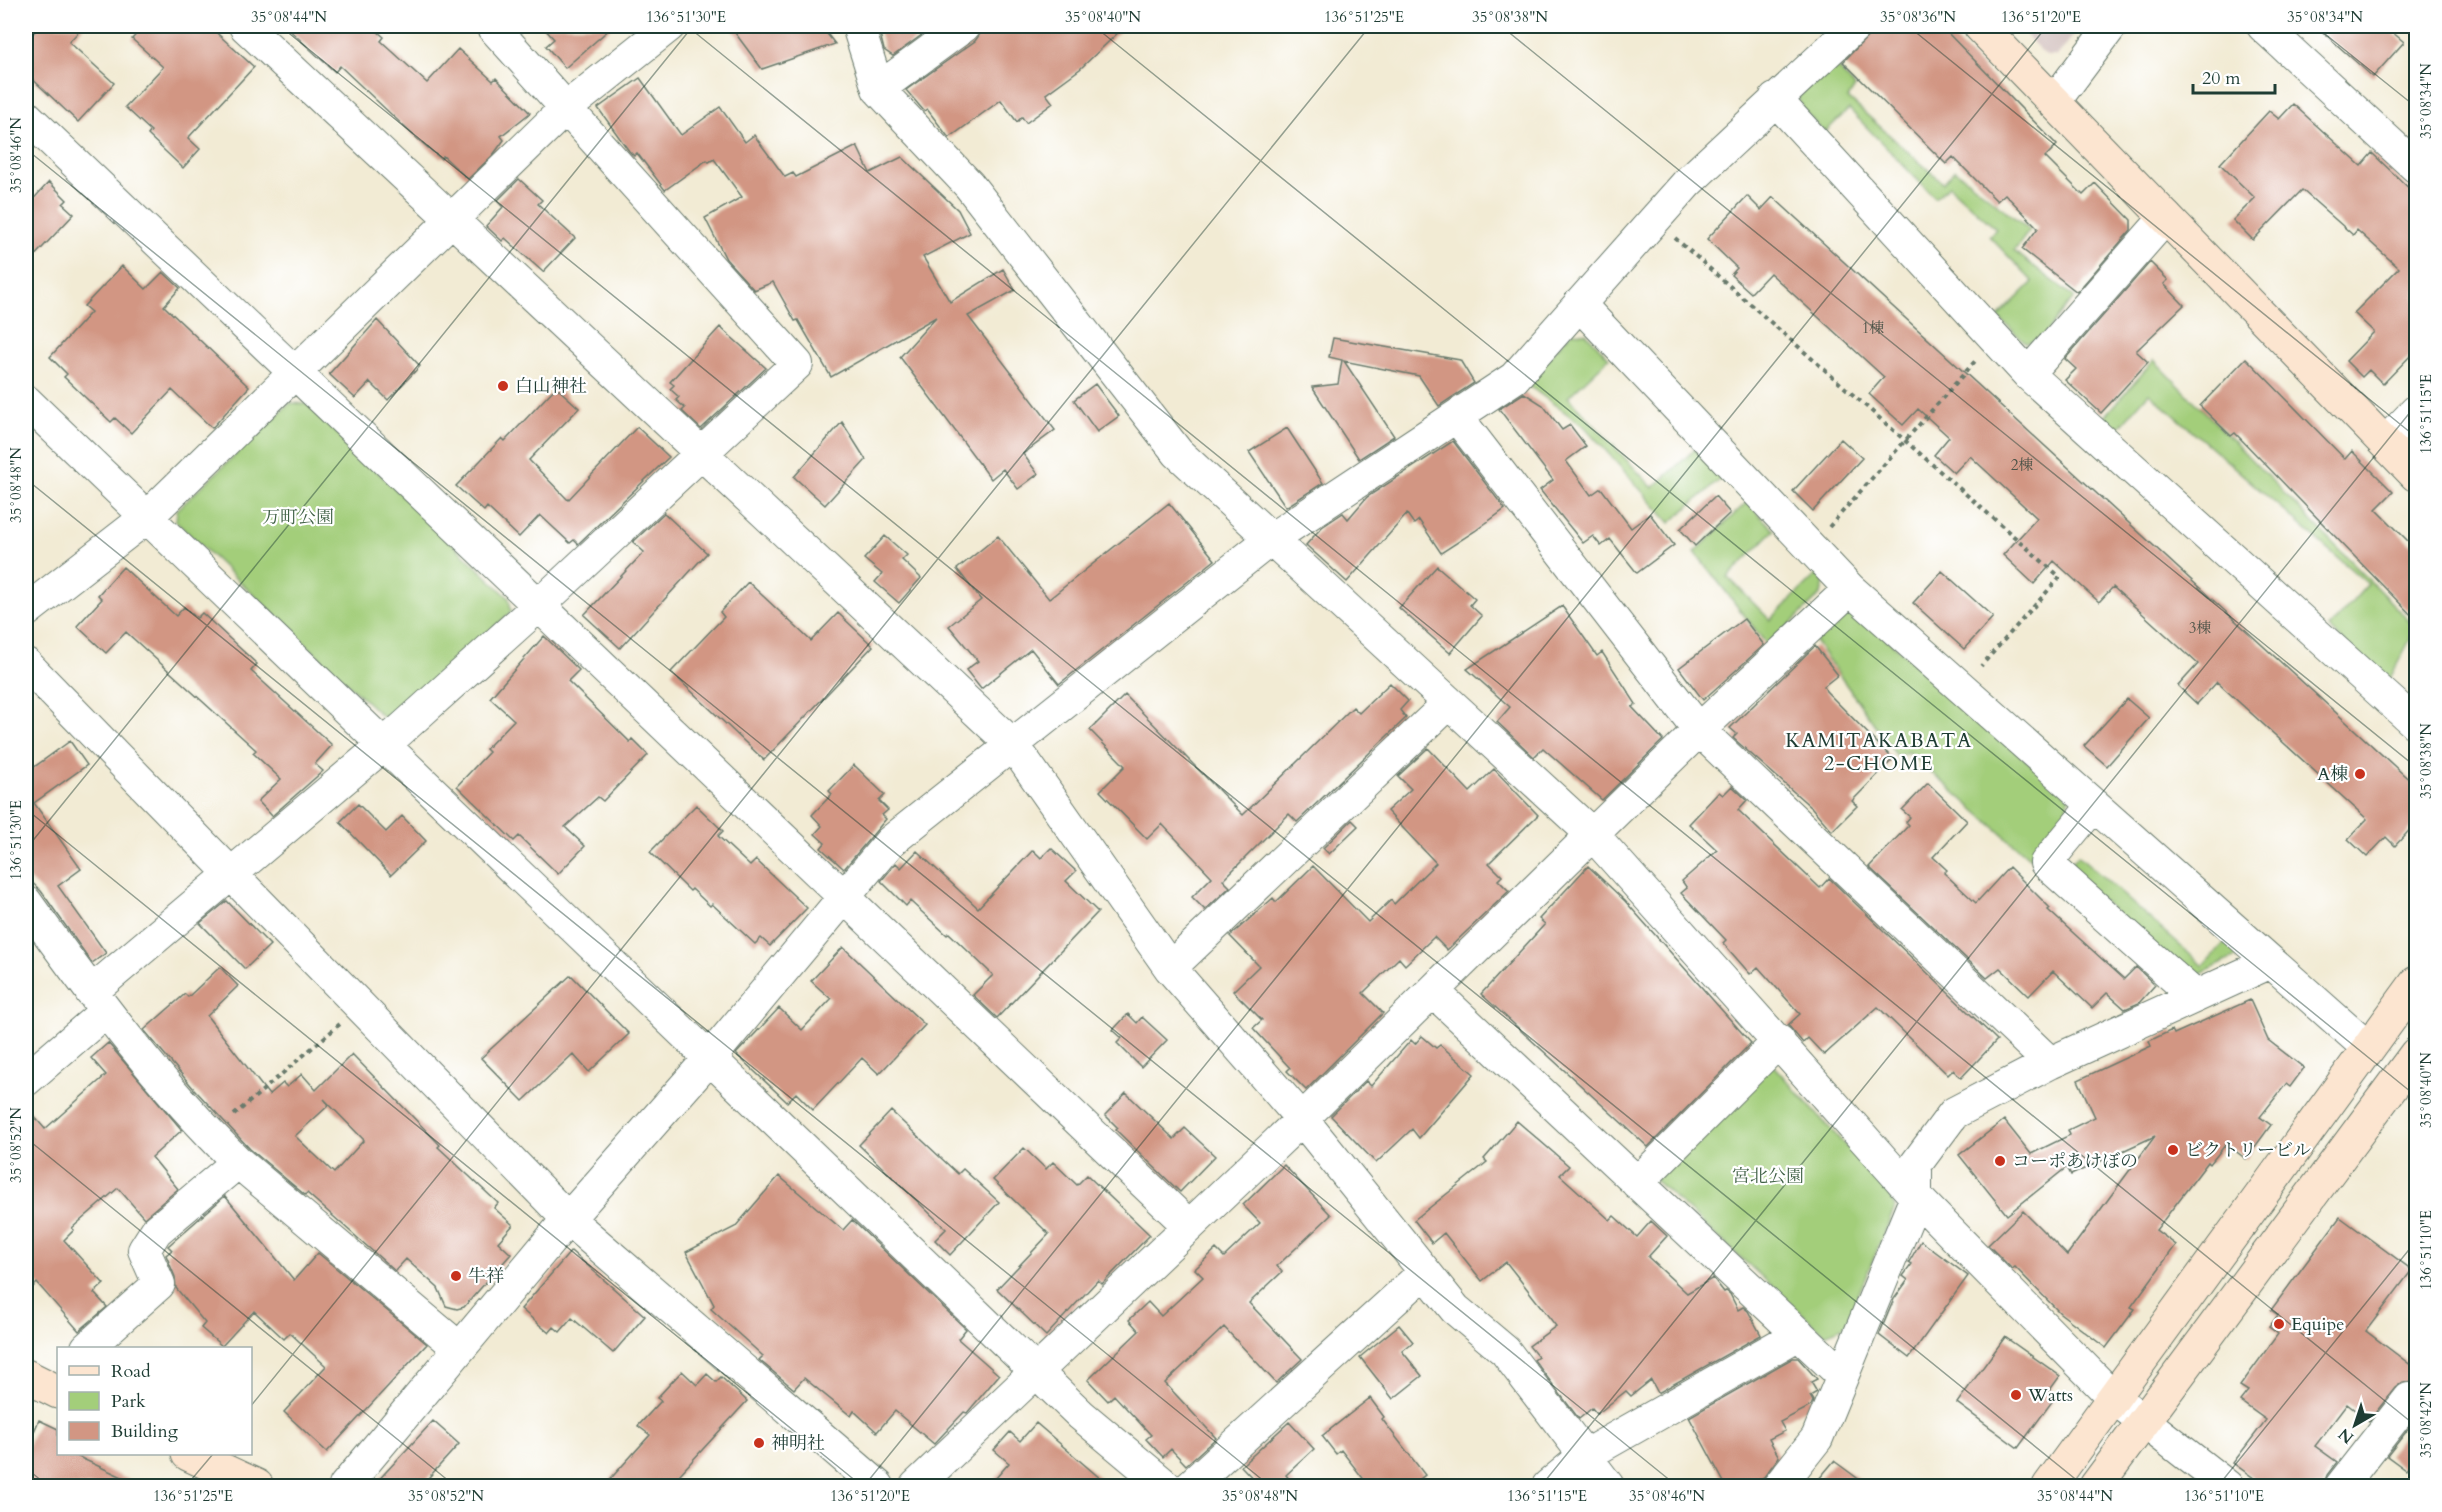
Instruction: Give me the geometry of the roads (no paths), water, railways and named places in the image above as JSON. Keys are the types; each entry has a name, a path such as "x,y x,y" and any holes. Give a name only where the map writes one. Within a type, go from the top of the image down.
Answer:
{"street":[{"path":"245,26 1014,746 1170,968 1302,1119 1455,1309 1505,1352 1608,1486"},
{"path":"26,1080 98,1002 230,875 384,746 537,607 797,364 492,26"},
{"path":"26,611 147,517 565,109 669,26"},
{"path":"858,26 878,89 969,185 1178,453 1594,836 1916,1197 2114,1398 2142,1423 2227,1486"},
{"path":"878,89 964,26"},
{"path":"345,1486 568,1219 709,1059 842,896 890,842 1014,746 1271,539 1514,378 1688,182 1855,26"},
{"path":"1980,26 2416,475"},
{"path":"2055,102 2111,26"},
{"path":"2263,26 2416,167"},
{"path":"1775,99 2028,374 2416,724"},
{"path":"26,116 537,607 1189,1226"},
{"path":"2028,374 2166,217"},
{"path":"1579,304 1850,589 2368,1048"},
{"path":"26,401 1081,1415 1166,1486"},
{"path":"2385,442 2416,411"},
{"path":"1456,417 1699,730 2050,1063"},
{"path":"916,1486 1434,992 1699,730 1850,589"},
{"path":"26,664 568,1219 878,1486"},
{"path":"1170,968 1449,703"},
{"path":"2094,805 2046,864 2195,996"},
{"path":"26,902 98,1002 211,1135 238,1162 459,1348"},
{"path":"1779,1486 1817,1438 1841,1374 1916,1197 1916,1164 1954,1113 2050,1063 2271,962"},
{"path":"2049,1486 2416,983"},
{"path":"1434,992 1841,1374"},
{"path":"1637,1183 1779,1041"},
{"path":"2096,1486 2412,1071"},
{"path":"88,1347 159,1284 144,1250 156,1231 238,1162"},
{"path":"1191,1486 1425,1272"},
{"path":"1548,1486 1584,1456 1799,1334"},
{"path":"2341,1486 2409,1399 2416,1405"},
{"path":"190,1455 257,1486"}],"place":[{"name":"白山神社","path":"503,386"},
{"name":"A棟","path":"2360,774"},
{"name":"ビクトリービル","path":"2173,1150"},
{"name":"コーポあけぼの","path":"2000,1161"},
{"name":"牛祥","path":"456,1276"},
{"name":"Equipe","path":"2279,1324"},
{"name":"Watts","path":"2016,1395"},
{"name":"神明社","path":"759,1443"}],"district":[{"name":"KAMITAKABATA 2-CHOME","path":"1879,752"}],"park label":[{"name":"万町公園","path":"298,517"},
{"name":"宮北公園","path":"1768,1176"}]}
